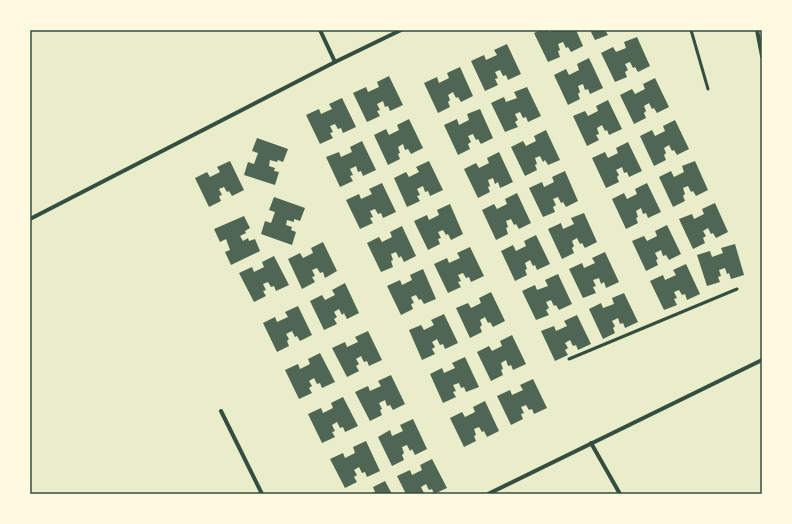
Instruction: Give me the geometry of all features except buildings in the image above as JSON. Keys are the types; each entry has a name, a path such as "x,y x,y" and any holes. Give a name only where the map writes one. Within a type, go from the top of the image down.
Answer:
{"street":[{"path":"320,30 336,62"},
{"path":"30,219 401,30"},
{"path":"757,30 762,56"},
{"path":"488,494 762,360"},
{"path":"221,411 262,494"},
{"path":"591,443 620,494"}],"lane":[{"path":"691,30 708,89"},
{"path":"569,358 737,289"}]}
